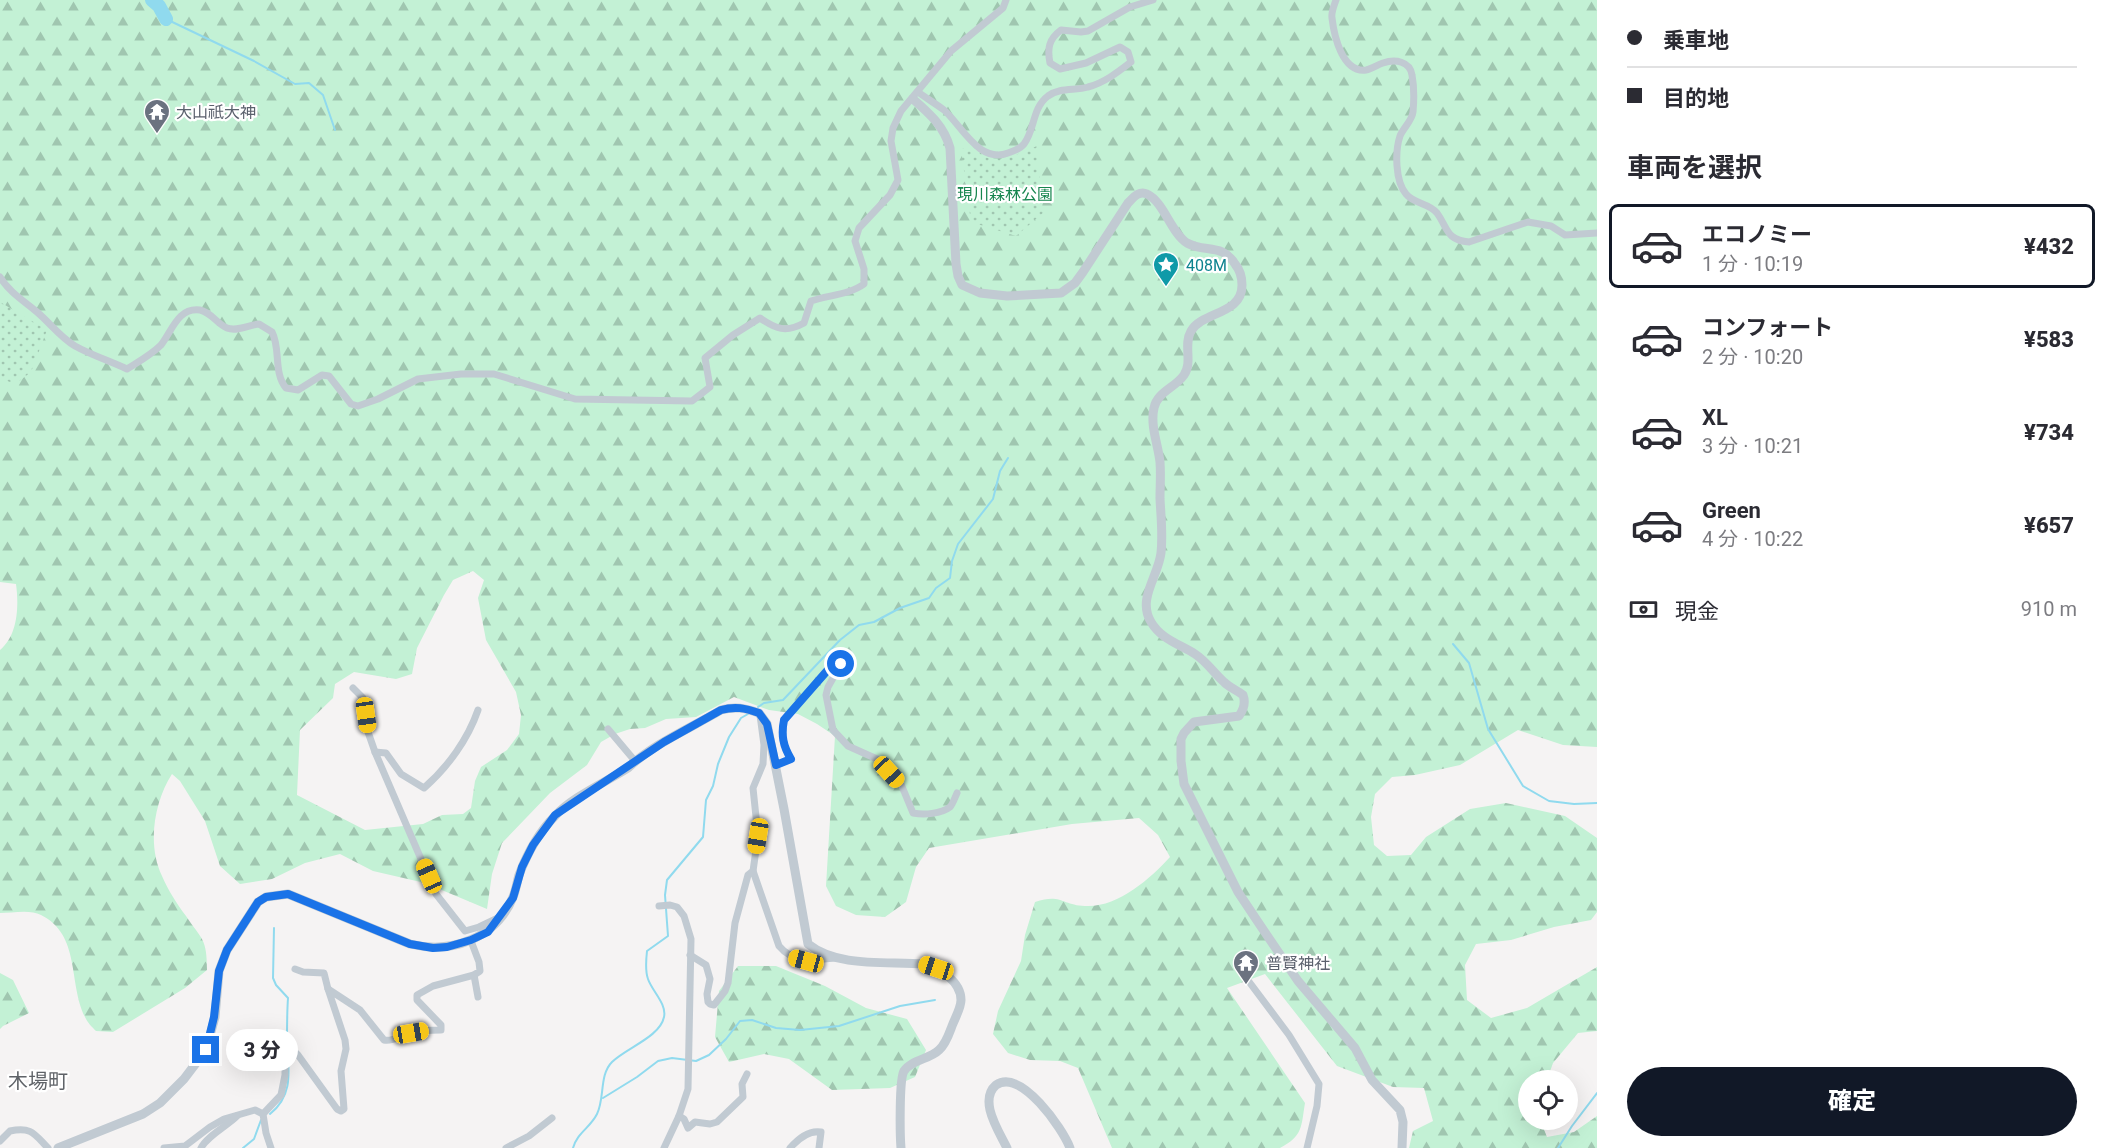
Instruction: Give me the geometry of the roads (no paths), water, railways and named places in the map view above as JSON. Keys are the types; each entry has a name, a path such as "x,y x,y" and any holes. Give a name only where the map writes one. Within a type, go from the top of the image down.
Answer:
{"street":[{"path":"0,277 18,297 76,346 126,369 147,357 160,345 182,314 193,310 203,310 226,328 233,329 259,324 266,327 275,337 281,381 286,388 298,390 322,375 329,376 351,404 358,406 378,399 418,379 472,374 494,374 575,399 692,402 710,387 705,358 733,335 760,318 772,326 794,329 804,323 811,301 828,295 854,291 864,284 864,269 855,241 859,228 890,195 898,180 891,141 893,128 901,111 951,51 1004,8 1006,0"},
{"path":"915,96 944,110 976,146 991,154 1003,155 1013,151 1022,147 1030,135 1037,109 1048,96 1065,89 1087,88 1106,80 1131,62 1128,52 1120,47 1086,63 1060,69 1050,63 1048,52 1052,37 1061,30 1088,31 1130,7 1153,0"},
{"path":"1336,0 1331,15 1338,44 1347,63 1355,69 1366,70 1385,62 1402,62 1410,67 1413,114 1401,134 1398,145 1398,171 1401,186 1406,195 1414,201 1430,207 1437,213 1445,229 1453,237 1458,241 1468,242 1528,222 1551,226 1565,235 1597,233"},
{"path":"915,96 936,120 948,139 956,264 962,285 980,293 1007,296 1061,293 1075,283 1128,203 1142,193 1148,194 1186,242 1227,253 1237,266 1241,275 1241,293 1233,305 1197,325 1191,331 1187,344 1188,362 1184,375 1162,394 1154,405 1152,424 1160,461 1161,543 1159,562 1145,600 1147,614 1151,623 1166,638 1196,655 1225,683 1243,695 1244,710 1239,716 1194,722 1184,733 1181,739 1184,784 1238,892 1298,981 1355,1048 1372,1080 1395,1102 1400,1110 1403,1122 1402,1148"},
{"path":"776,765 791,759 783,743 784,720 840,656 841,664 826,695 832,730 848,746 877,759 901,784 913,813 924,815 946,809 951,806 957,793"},
{"path":"352,688 363,698 368,732 375,752 436,894 463,929 468,931 500,917"},
{"path":"58,1148 143,1114 160,1103 184,1079 206,1050 214,1017 219,971 227,950 258,902 266,897 288,894 420,947 447,947 471,940 488,932 513,898 522,867 533,845 555,815 664,742 721,710 731,707 741,707 759,713 767,724 808,944 817,951 839,958"},
{"path":"375,752 386,753 402,774 424,788 454,754 471,728 478,710"},
{"path":"759,713 764,745 763,764 753,788 758,836 753,871 779,946 787,956 806,961 839,958 924,964 936,968 952,982 962,998 953,1024 940,1050 907,1068 903,1073 900,1088 902,1138 900,1147"},
{"path":"608,729 635,761"},
{"path":"690,955 706,965 710,979 708,1002 714,1005 728,983 735,923 748,875 753,871"},
{"path":"664,905 677,907 684,916 690,939 688,1089 679,1116 664,1148"},
{"path":"328,989 360,1010 380,1038 388,1041 411,1033 441,1030 441,1025 417,1000 417,995 433,986 474,975 480,971 471,940"},
{"path":"263,1114 281,1095 289,1051 337,1109 343,1110 344,1106 341,1071 346,1048 345,1040 324,973 303,972 295,969"},
{"path":"474,975 478,997"},
{"path":"1247,979 1289,1035 1319,1084 1317,1106 1307,1148"},
{"path":"679,1116 684,1119 688,1128 695,1122 710,1124 717,1122 742,1097 742,1084 747,1074"},
{"path":"1007,1148 991,1114 989,1104 994,1086 1007,1081 1021,1086 1035,1098 1051,1117 1070,1148"},
{"path":"164,1148 185,1146 210,1127 239,1114 255,1110 263,1114 271,1148"},
{"path":"201,1148 205,1141 239,1114"},
{"path":"506,1148 529,1136 552,1118"},
{"path":"0,1141 10,1131 24,1129 38,1135 48,1148"},
{"path":"790,1148 805,1134 815,1131 821,1132 819,1148"}],"waterway":[{"path":"152,0 159,6 166,19"},
{"path":"166,19 254,61 295,84 309,83 323,95 335,130"},
{"path":"758,707 764,703 783,700 840,640 859,625 874,622 900,608 929,598 936,588 950,578 952,561 958,544 993,499 1000,471 1008,458"},
{"path":"1453,644 1469,663 1488,729 1523,786 1549,801 1574,804 1597,803"},
{"path":"573,1148 577,1138 597,1114 608,1067 618,1057 656,1030 664,1017 661,1002 647,976 647,951 668,936 665,895 667,880 703,837 706,800 713,786 718,764 729,737 741,718 748,714"},
{"path":"270,1114 278,1106 287,1089 289,1070 288,998 273,978 274,928"},
{"path":"603,1098 658,1061 672,1058 696,1061 709,1055 740,1021 752,1020 776,1028 800,1030 839,1026 900,1006 935,1000"},
{"path":"1558,1148 1597,1093"},
{"path":"243,1148 254,1139 261,1120"}],"place":[{"name":"大山祇大神","path":"157,135"},
{"name":"408M","path":"1166,288"},
{"name":"普賢神社","path":"1246,986"}],"district":[{"name":"木場町","path":"38,1081"}],"park label":[{"name":"現川森林公園","path":"1005,194"}]}
